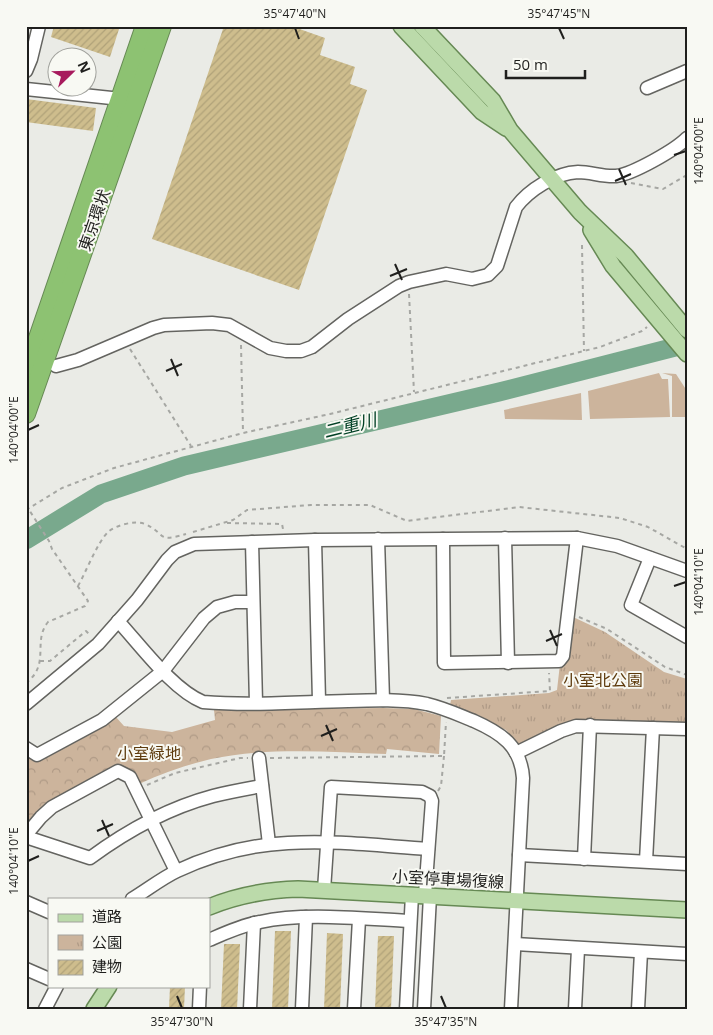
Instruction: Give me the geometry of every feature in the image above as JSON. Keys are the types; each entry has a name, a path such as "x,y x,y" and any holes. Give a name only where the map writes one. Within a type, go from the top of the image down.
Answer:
{"highway":[{"name":"東京環状","path":"27,368 145,26"},
{"name":"東京環状","path":"26,414 162,26"}],"main road":[{"path":"401,26 482,112 510,130"},
{"path":"422,26 493,101 510,130 580,212 626,256 686,329"},
{"path":"580,212 614,266 687,354"},
{"name":"小室停車場復線","path":"210,907 259,892 298,889 687,910"},
{"path":"94,1009 108,988"}],"street":[{"path":"26,71 31,59 38,26"},
{"path":"647,88 687,70"},
{"path":"26,89 121,99"},
{"path":"56,366 78,360 153,328 212,323 229,325 270,348 301,351 312,347 348,319 399,286 446,274 472,279 488,275 497,266 516,208 522,199 532,191 565,174 580,172 614,176 621,175 669,153 687,138"},
{"path":"505,538 508,663"},
{"path":"443,539 444,663 508,663 560,661 577,538"},
{"path":"26,704 98,644 137,600 175,552 194,544 378,539 577,538 617,546 687,571"},
{"path":"378,539 383,700"},
{"path":"315,540 318,702"},
{"path":"252,542 256,703"},
{"path":"650,558 631,605 687,637"},
{"path":"26,748 37,755 102,720 163,671 204,618 217,607 236,602 253,602"},
{"path":"118,621 163,671 188,695 203,702 256,703 383,700 414,702 447,710 497,732 510,744 521,764 523,778 511,1009"},
{"path":"516,753 562,730 576,726 687,729"},
{"path":"584,859 590,726"},
{"path":"646,861 653,728"},
{"path":"259,758 269,844"},
{"path":"176,872 150,819 130,777 118,771 52,807 40,817 26,836 90,858 116,839 150,819 192,802 262,786"},
{"path":"324,890 331,787 422,792 430,796 432,801 422,895 424,1009"},
{"path":"134,898 176,872 232,851 269,844 289,842 327,843 428,849"},
{"path":"520,855 687,864"},
{"path":"406,1009 410,921 422,895"},
{"path":"26,902 48,912"},
{"path":"210,940 254,923 306,917 410,921"},
{"path":"302,1009 306,917"},
{"path":"354,1009 359,919"},
{"path":"250,1009 254,923"},
{"path":"514,944 687,954"},
{"path":"575,1009 578,949"},
{"path":"638,1009 641,952"},
{"path":"26,969 48,979"},
{"path":"45,1009 56,988"},
{"path":"199,1009 200,988"}],"path":[{"path":"614,176 638,186 663,189 687,175"},
{"path":"582,245 584,351"},
{"path":"409,282 414,393"},
{"path":"28,509 62,488 114,468 243,433 600,347 642,331 651,324"},
{"path":"243,433 241,343 244,333"},
{"path":"124,341 192,447"},
{"path":"26,505 52,549 88,601 85,606 48,622 42,636 40,667 34,677 26,683"},
{"path":"78,586 110,530 128,523 142,523 162,537 170,538 234,520 248,510 311,505 370,505 407,521 519,507 620,518 648,527 687,549"},
{"path":"224,523 282,524 284,541"},
{"path":"568,612 607,629 665,667 687,675"},
{"path":"40,661 50,660 86,631 98,644"},
{"path":"432,801 442,786 447,697 550,690 549,662"},
{"path":"136,789 175,773 240,758 444,756"}],"green space":[{"path":"659,373 662,379 668,379 670,417 590,419 588,391"},
{"path":"662,373 676,374 687,391 687,417 672,417 672,376"},
{"path":"581,393 582,420 505,419 504,410"},
{"name":"小室北公園","path":"571,616 605,632 664,672 687,679 687,727 589,722 525,743 517,743 506,730 450,705 451,700 549,693 557,690 560,664"},
{"name":"小室緑地","path":"414,709 441,716 439,754 387,749 386,754 298,751 232,755 202,761 139,784 132,770 117,765 56,798 45,806 26,826 26,755 37,762 115,716 124,726 172,732 215,720 214,710"}],"building":[{"path":"54,26 120,26 110,57 98,53 98,48 83,48 51,37"},
{"path":"224,26 291,26 325,38 320,55 355,67 350,84 367,90 299,290 152,239"},
{"path":"26,99 96,108 93,131 26,122"},
{"path":"275,931 291,931 288,1009 272,1009"},
{"path":"327,933 343,934 340,1009 324,1009"},
{"path":"378,936 394,936 391,1009 375,1009"},
{"path":"224,944 240,944 237,1009 221,1009"},
{"path":"170,988 185,988 184,1009 169,1009"}],"waterway":[{"name":"二重川","path":"26,540 101,494 184,466 499,392 687,344"}]}
